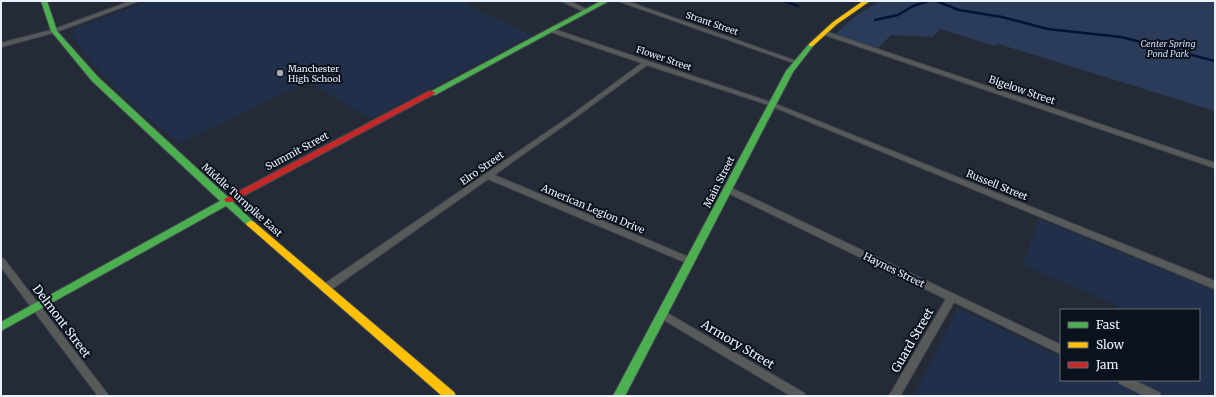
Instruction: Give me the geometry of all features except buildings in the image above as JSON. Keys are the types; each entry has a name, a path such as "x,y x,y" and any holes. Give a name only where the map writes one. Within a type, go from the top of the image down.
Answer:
{"main road":[{"name":"Middle Turnpike East","path":"44,1 54,31 86,70 226,202 450,396"},
{"name":"Summit Street","path":"1,327 226,202 606,1"},
{"name":"Main Street","path":"619,396 771,104 796,62 824,33 842,18 867,1"}],"street":[{"path":"1,45 54,31 136,1"},
{"path":"564,1 587,11"},
{"name":"Strant Street","path":"622,1 796,62"},
{"name":"Flower Street","path":"550,30 771,104"},
{"name":"Bigelow Street","path":"824,33 1215,166"},
{"name":"Elro Street","path":"326,288 571,118 647,62"},
{"name":"Russell Street","path":"771,104 1215,285"},
{"name":"American Legion Drive","path":"488,176 690,261"},
{"name":"Haynes Street","path":"727,189 1060,350"},
{"name":"Delmont Street","path":"1,261 104,396"},
{"name":"Guard Street","path":"894,396 952,297"},
{"name":"Armory Street","path":"662,314 800,396"},
{"path":"1125,381 1156,396"}],"shaded area":[{"name":"Manchester High School","path":"150,1 474,1 467,5 532,35 370,119 309,81 180,143 142,114 113,85 91,62 72,35 74,30 81,26"},
{"path":"1039,219 1215,291 1215,396 914,396 958,308 1060,357 1060,381 1200,381 1200,309 1115,309 1116,305 1023,265"}],"green space":[{"name":"Center Spring Pond Park","path":"880,1 1215,1 1215,111 999,44 995,46 940,29 933,37 891,35 878,48 835,34 856,16"}],"waterway":[{"path":"784,1 798,6"},
{"path":"875,20 898,15 913,6 929,1"},
{"path":"936,1 959,10 1002,17 1048,29 1121,37 1215,61"}],"traffic: fast":[{"path":"44,1 54,31 95,79 251,224"},
{"path":"432,93 606,1"},
{"path":"619,396 790,71 811,45"},
{"path":"1,327 229,200"}],"traffic: slow":[{"path":"811,45 835,23 867,1"},
{"path":"251,224 450,396"}],"traffic: jam":[{"path":"229,200 432,93"}],"place":[{"name":"Manchester High School","path":"280,73"}]}
